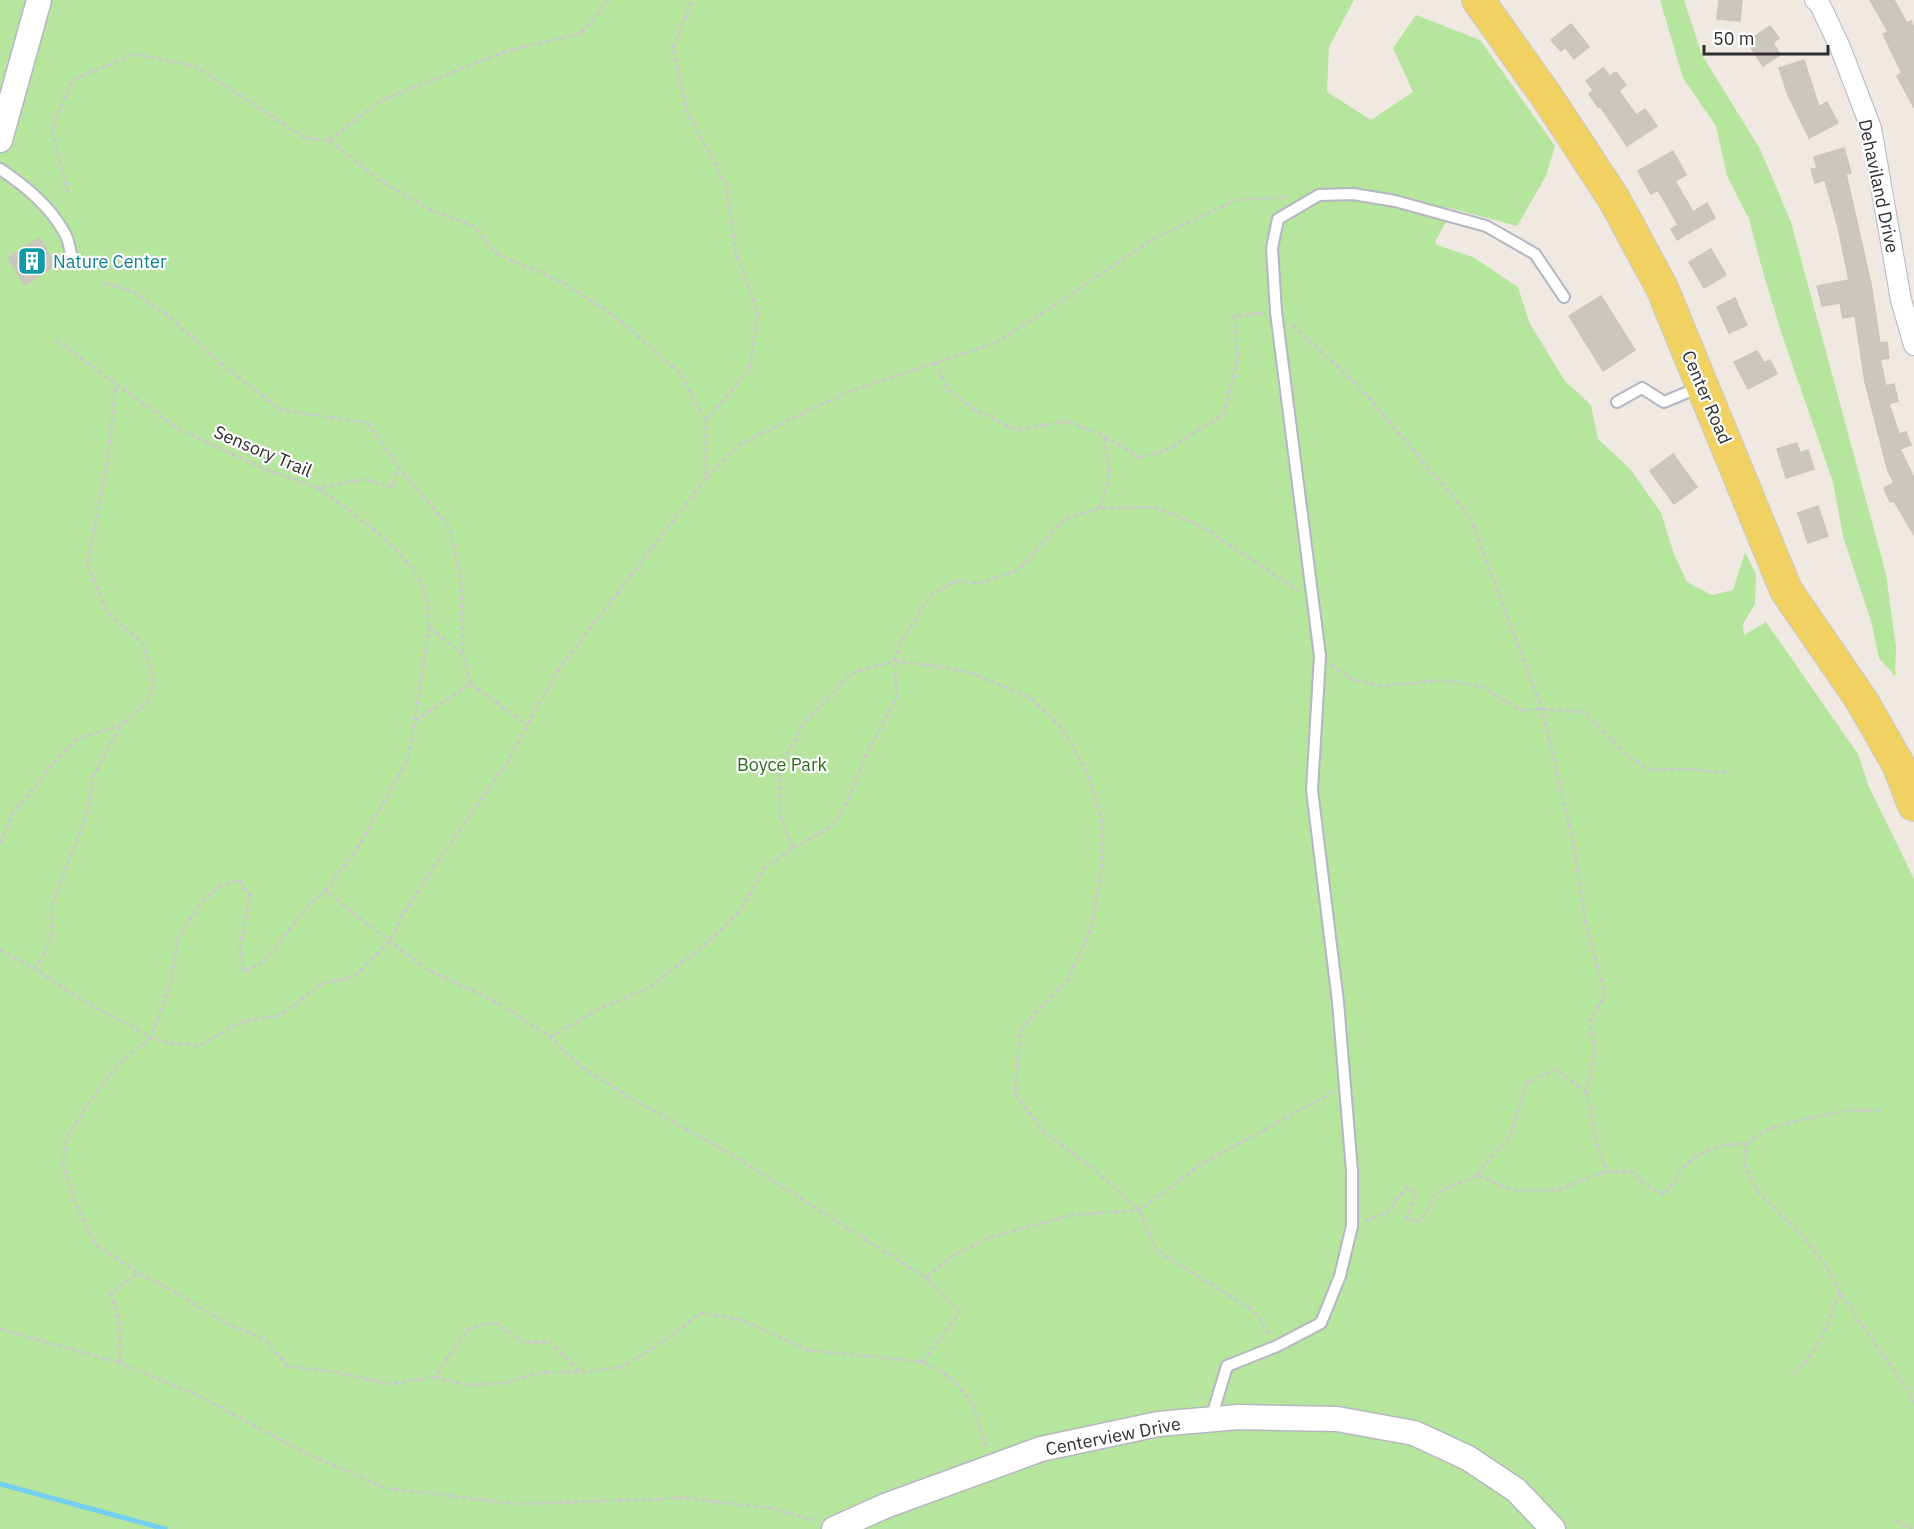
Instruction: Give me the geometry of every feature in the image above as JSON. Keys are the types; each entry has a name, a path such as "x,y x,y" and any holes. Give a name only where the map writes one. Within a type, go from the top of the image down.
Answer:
{"main road":[{"name":"Center Road","path":"1478,0 1545,94 1614,199 1662,288 1786,590 1862,701 1906,760 1914,805"}],"street":[{"path":"0,140 39,0"},
{"name":"Dehaviland Drive","path":"1815,0 1819,3 1839,47 1870,128 1901,300 1914,345"},
{"name":"Centerview Drive","path":"837,1528 885,1506 1041,1449 1158,1424 1238,1417 1337,1419 1414,1433 1468,1458 1516,1490 1553,1529"}],"lane":[{"path":"0,169 48,209 66,234 72,259"},
{"path":"1211,1419 1227,1366 1277,1346 1321,1323 1340,1276 1353,1226 1352,1171 1338,1002 1312,790 1320,656 1276,312 1272,248 1278,219 1319,195 1353,194 1395,201 1486,226 1535,254 1564,297"},
{"path":"1617,402 1642,388 1664,402 1703,386"}],"path":[{"path":"329,140 382,100 504,52 581,33 609,0"},
{"path":"692,0 673,48 687,111 726,185 736,253 758,313 748,370 706,421"},
{"path":"68,193 52,129 72,80 135,54 195,66 305,138 329,140 379,180 431,210 473,226 498,254 562,282 615,316 680,373 706,421 706,478"},
{"path":"0,950 35,969 82,1000 151,1037 165,1042 199,1046 240,1022 281,1015 322,982 354,977 390,941 402,916 506,764 558,670 706,478 742,443 847,392 995,343 1153,239 1236,200 1319,195"},
{"path":"102,282 134,292 171,318 225,367 281,410 368,423 399,468 450,528 461,581 463,656 471,684 527,725"},
{"path":"934,362 948,390 975,410 1016,430 1067,421 1104,436 1139,457 1165,451 1224,414 1238,358 1234,316 1276,312 1357,384 1470,517 1542,709 1572,836 1586,924 1605,995 1589,1022 1595,1049 1587,1093 1598,1148 1607,1171"},
{"name":"Sensory Trail","path":"56,340 177,428 262,468 318,488 365,479 393,487 399,468"},
{"path":"35,969 51,940 53,902 88,812 93,777 121,725 148,702 154,681 144,645 108,613 87,565 107,465 116,385"},
{"path":"1100,508 1110,474 1104,436"},
{"path":"318,488 375,531 406,561 425,594 429,627 408,759 357,849 325,891 309,904 266,962 244,972 240,946 250,896 239,880 220,886 201,903 178,937 171,981 151,1037 117,1066 94,1095 67,1137 63,1164 76,1205 95,1244 138,1273 177,1293 223,1322 266,1340 287,1366 335,1372 388,1384 434,1377 468,1385 505,1383 538,1373 581,1372 623,1366 668,1338 699,1313 742,1320 807,1350 923,1362 954,1380 973,1405 992,1467"},
{"path":"550,1037 601,1008 648,988 705,945 740,911 765,868 793,848 833,826 848,801 864,759 897,696 894,661 903,639 931,595 955,581 981,583 1018,570 1066,518 1100,508 1154,507 1201,526 1313,601"},
{"path":"429,627 463,656"},
{"path":"1320,656 1351,679 1382,686 1441,680 1481,686 1520,710 1585,712 1627,755 1649,770 1686,769 1728,773"},
{"path":"793,848 781,818 779,769 805,721 852,673 894,661 971,673 1030,698 1062,728 1088,774 1102,821 1102,865 1092,926 1069,977 1020,1031 1015,1094 1044,1132 1094,1169 1139,1210 1156,1250 1254,1311 1277,1346"},
{"path":"415,721 471,684"},
{"path":"0,843 13,813 58,758 80,738 121,725"},
{"path":"325,891 426,969 497,1002 550,1037 580,1066 629,1097 729,1153 926,1278 960,1312 923,1362"},
{"path":"1353,1226 1386,1213 1407,1188 1416,1193 1406,1220 1421,1221 1436,1193 1477,1175 1511,1134 1526,1084 1556,1069 1587,1093"},
{"path":"926,1278 952,1256 991,1237 1071,1215 1139,1210 1203,1163 1345,1085"},
{"path":"1879,1111 1850,1110 1791,1122 1764,1131 1747,1145 1744,1163 1758,1192 1803,1237 1825,1264 1840,1293 1911,1395 1914,1403"},
{"path":"1477,1175 1511,1190 1558,1190 1607,1171 1633,1172 1647,1186 1664,1195 1692,1159 1718,1146 1735,1142 1747,1145"},
{"path":"120,1363 120,1324 111,1293 138,1273"},
{"path":"1793,1374 1806,1364 1824,1331 1840,1293"},
{"path":"434,1377 468,1329 494,1322 522,1341 550,1342 581,1372"},
{"path":"0,1329 120,1363 197,1395 303,1452 386,1488 516,1504 686,1498 770,1509 837,1528"},
{"path":"1896,1521 1912,1529"}],"green space":[{"name":"Boyce Park","path":"0,0 1354,0 1329,47 1327,92 1371,120 1413,92 1393,48 1416,15 1480,40 1555,146 1546,176 1517,226 1446,207 1451,213 1435,242 1437,245 1473,257 1518,287 1530,324 1565,381 1591,405 1598,439 1631,470 1661,513 1674,554 1687,582 1712,595 1733,590 1745,552 1756,574 1755,604 1743,624 1744,635 1766,622 1858,754 1869,787 1914,879 1914,1529 0,1529"},
{"path":"1660,0 1684,0 1702,55 1760,149 1791,222 1886,574 1896,647 1895,676 1879,658 1871,621 1843,536 1833,482 1781,332 1749,219 1727,176 1716,126 1683,78"}],"building":[{"path":"1719,0 1742,0 1740,21 1717,19"},
{"path":"1870,0 1894,0 1907,23 1911,21 1914,28 1914,108 1897,76 1902,73 1883,34 1888,32"},
{"path":"1571,24 1589,47 1574,59 1565,47 1561,51 1551,40"},
{"path":"1770,26 1779,38 1773,43 1780,55 1763,66 1747,42"},
{"path":"1804,60 1819,107 1827,102 1838,123 1809,138 1788,95 1779,68"},
{"path":"1603,68 1610,76 1616,72 1626,85 1619,91 1636,115 1645,109 1657,126 1627,146 1600,106 1598,107 1589,94 1593,90 1586,81"},
{"path":"1844,148 1851,173 1846,174 1871,284 1880,343 1887,342 1889,358 1880,360 1886,386 1894,384 1898,401 1889,404 1899,434 1906,432 1911,445 1900,449 1914,478 1914,535 1894,501 1890,502 1884,488 1894,483 1888,471 1865,382 1855,316 1843,318 1840,303 1822,306 1817,286 1849,280 1825,180 1815,183 1811,169 1817,168 1814,157"},
{"path":"1673,151 1686,175 1675,181 1693,212 1707,203 1715,218 1677,240 1671,229 1678,225 1658,190 1651,194 1638,171"},
{"name":"Nature Center","path":"39,238 56,265 25,285 8,258"},
{"path":"1711,249 1726,275 1704,288 1689,262"},
{"path":"1601,296 1635,350 1603,371 1569,316"},
{"path":"1735,298 1747,325 1729,333 1717,307"},
{"path":"1757,351 1764,363 1770,360 1777,374 1748,389 1734,362"},
{"path":"1797,443 1800,453 1808,450 1814,469 1786,478 1777,449"},
{"path":"1673,454 1697,487 1674,504 1650,471"},
{"path":"1818,506 1828,536 1808,543 1798,513"}],"waterway":[{"path":"0,1484 165,1529"}],"place":[{"name":"Nature Center","path":"32,261"}]}
